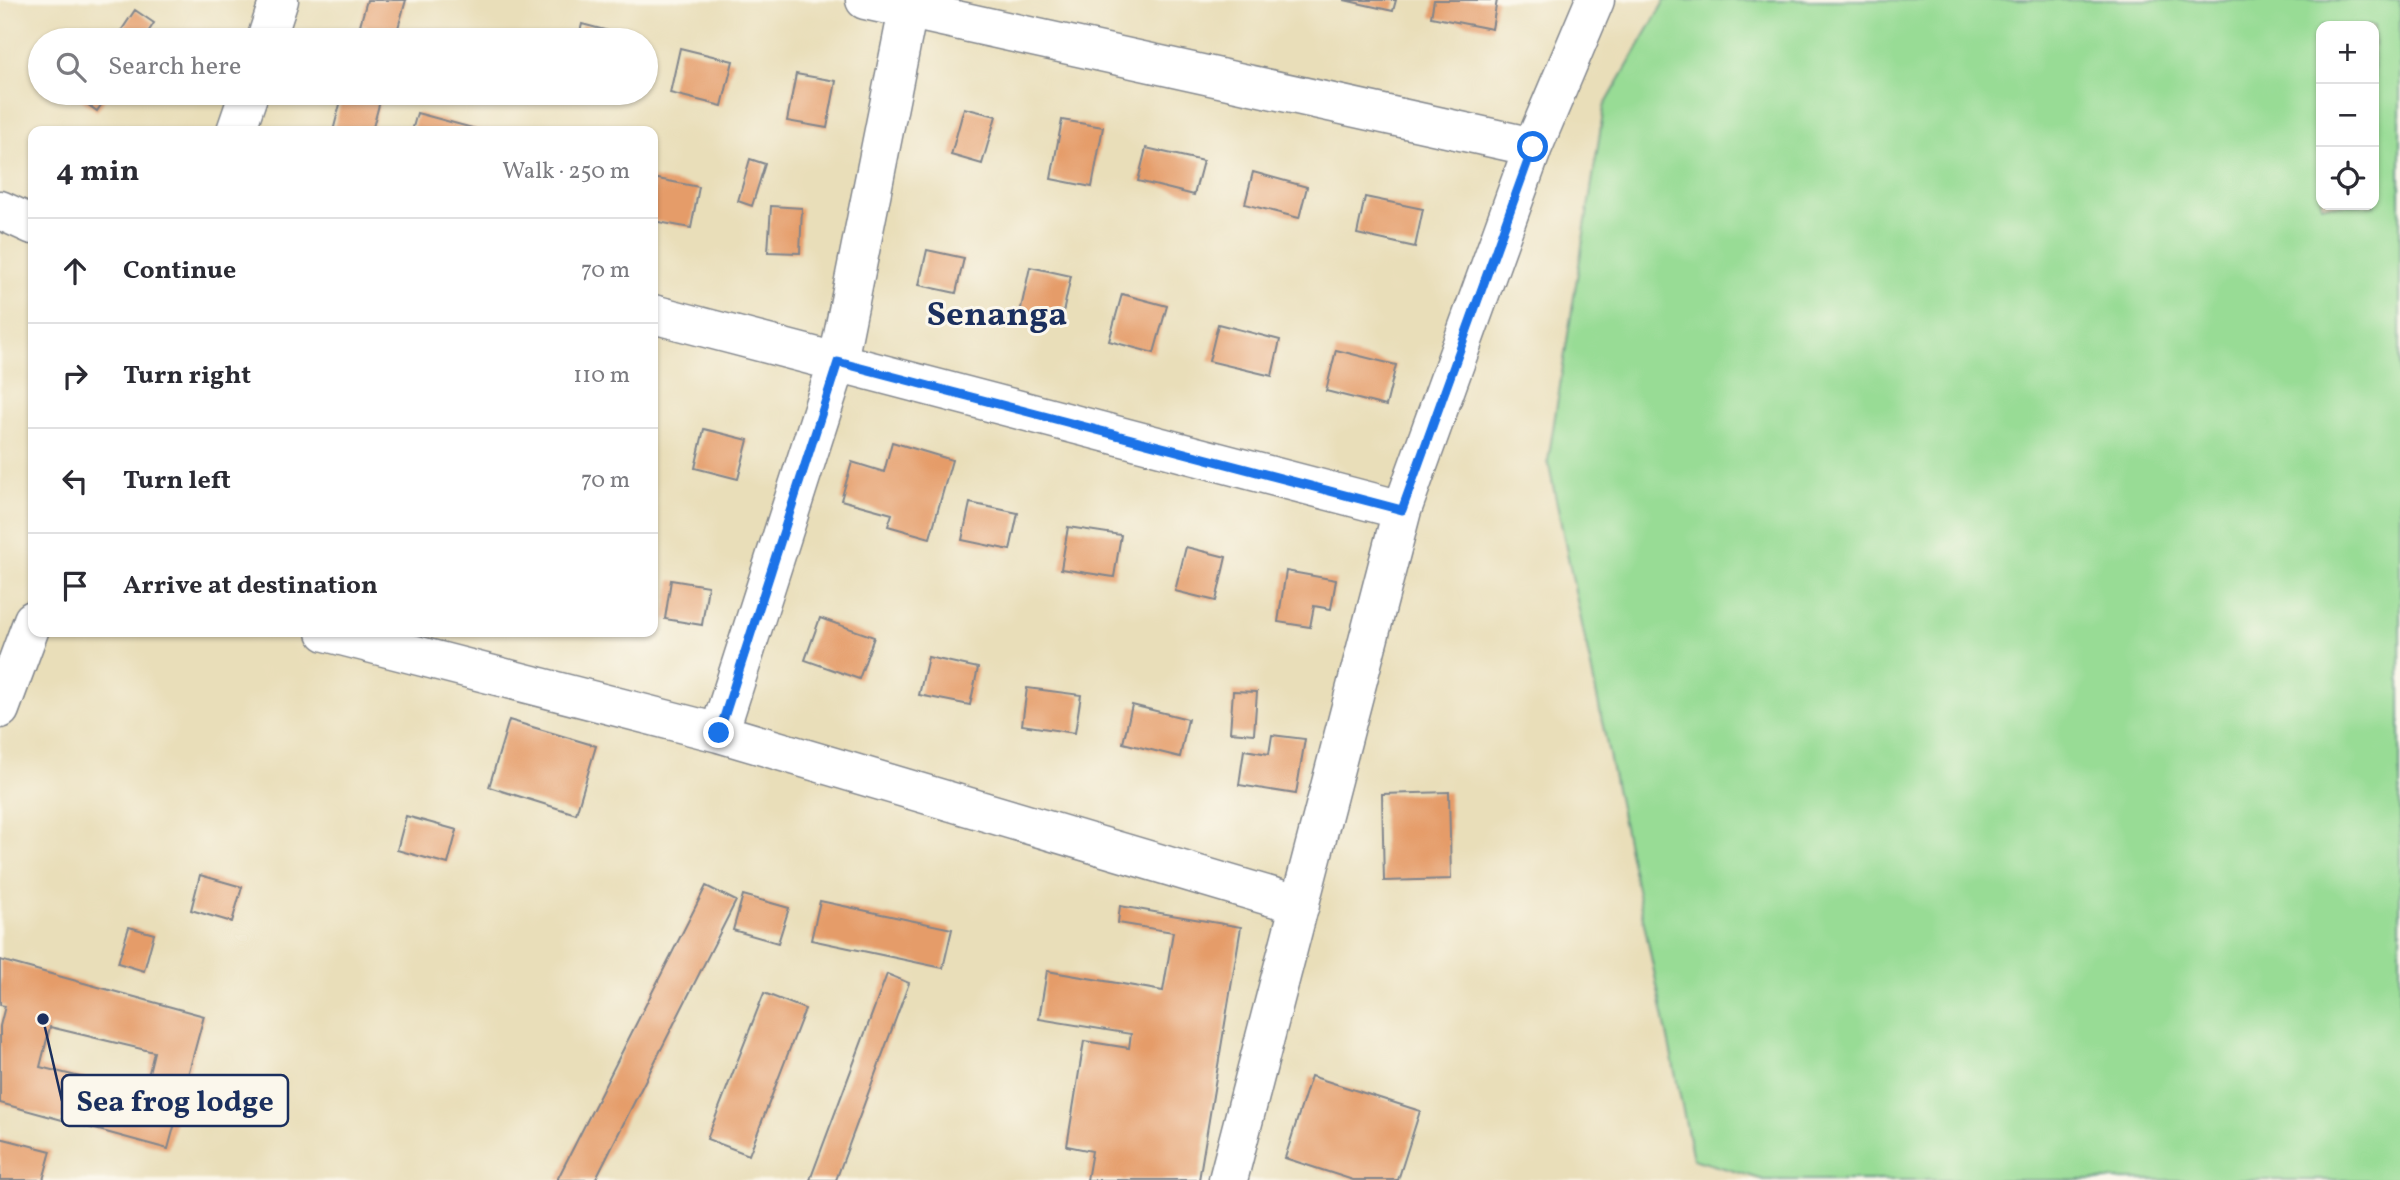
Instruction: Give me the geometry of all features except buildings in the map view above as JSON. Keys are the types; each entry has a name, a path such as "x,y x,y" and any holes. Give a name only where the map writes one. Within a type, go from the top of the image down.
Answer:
{"street":[{"path":"270,28 279,0"},
{"path":"864,0 910,4 1533,147"},
{"path":"1228,1180 1402,510 1533,147 1595,0"},
{"path":"719,733 838,362 910,4"},
{"path":"238,126 245,105"},
{"path":"0,210 28,223"},
{"path":"658,315 1402,510"},
{"path":"0,709 28,633"},
{"path":"345,637 719,733 1300,905"}],"green space":[{"path":"1665,0 2400,0 2400,1180 1764,1180 1693,1159 1548,461 1604,107"}],"place":[{"name":"Sea frog lodge","path":"43,1019"}],"district":[{"name":"Senanga","path":"997,316"}],"route":[{"path":"719,733 838,362 1402,510 1533,147"}]}
